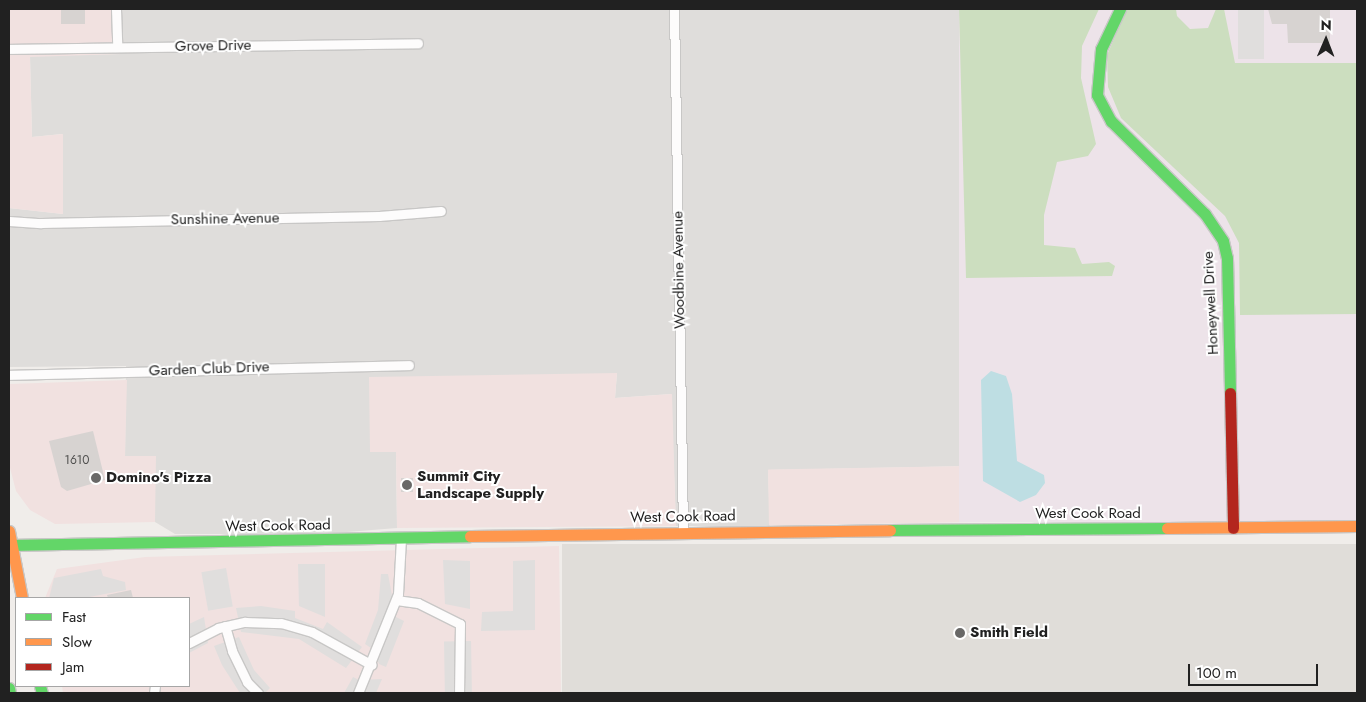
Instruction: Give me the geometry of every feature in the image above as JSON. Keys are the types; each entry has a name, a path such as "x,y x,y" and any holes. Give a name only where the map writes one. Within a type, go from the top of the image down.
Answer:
{"main road":[{"name":"Honeywell Drive","path":"1120,9 1101,49 1097,95 1111,121 1205,214 1223,241 1227,258 1233,528"},
{"name":"West Cook Road","path":"10,545 401,539 683,532 1357,526"},
{"path":"9,532 10,545 22,597"},
{"path":"9,688 10,693"}],"street":[{"path":"116,9 117,47"},
{"name":"Woodbine Avenue","path":"674,9 683,532"},
{"name":"Grove Drive","path":"9,49 418,43"},
{"name":"Sunshine Avenue","path":"9,221 41,223 379,216 441,212"},
{"name":"Garden Club Drive","path":"9,375 409,365"},
{"path":"358,693 372,665 396,600 401,539"},
{"path":"396,600 438,610 460,624 459,693"},
{"path":"190,643 225,626 245,622 305,629 372,665"},
{"path":"225,626 232,651 247,682 258,693"}],"shaded area":[{"path":"9,9 117,9 120,54 30,57 32,137 63,134 63,214 9,208"},
{"path":"117,9 959,9 971,466 768,470 770,526 676,526 671,394 615,398 617,373 371,452 396,452 397,528 322,534 175,534 155,522 155,456 125,457 126,366 9,367 9,208 63,214 62,134 32,137 30,56 120,54"},
{"path":"959,9 1357,9 1357,522 959,522"},
{"path":"1238,9 1264,9 1264,59 1238,59"},
{"path":"617,373 615,398 672,394 676,526 397,528 396,452 370,452 369,377"},
{"path":"127,380 125,456 156,456 155,522 55,524 30,510 16,491 9,464 9,384"},
{"path":"971,466 972,522 769,526 768,470"},
{"name":"Smith Field","path":"562,544 1357,544 1357,693 562,693"},
{"path":"559,546 561,693 63,693 62,687 190,687 190,597 45,597 57,569 145,557"},
{"path":"443,560 470,561 470,609 445,604"},
{"path":"535,560 535,630 481,631 482,612 513,611 513,561"},
{"path":"298,564 325,564 325,617 299,606"},
{"path":"226,568 233,606 208,611 201,572"},
{"path":"101,569 103,576 125,582 126,590 89,597 49,597 54,578"},
{"path":"381,574 388,574 396,617 404,621 386,667 379,664 371,648 365,644 378,610"},
{"path":"261,606 295,611 295,618 323,629 327,622 362,647 346,668 299,639 241,632 236,608"},
{"path":"204,617 208,643 190,652 190,624"},
{"path":"239,637 254,670 270,688 265,693 240,693 222,665 214,646"},
{"path":"444,641 471,641 472,693 445,693"},
{"path":"353,677 359,680 382,679 376,693 344,693"}],"green space":[{"path":"959,9 1099,9 1082,46 1081,78 1096,144 1088,156 1057,162 1044,215 1044,245 1075,248 1082,264 1109,262 1115,266 1112,276 966,278"},
{"path":"1127,9 1176,9 1177,16 1190,29 1208,28 1216,9 1224,9 1235,63 1357,63 1357,314 1240,315 1239,243 1225,216 1121,118 1108,87 1107,55"}],"water":[{"path":"991,371 1006,376 1012,394 1017,461 1044,475 1045,483 1036,495 1020,502 983,481 981,380"}],"building":[{"path":"61,9 85,9 85,24 61,24"},
{"path":"1268,9 1330,9 1330,43 1288,43 1287,24 1272,24"},
{"path":"93,431 105,480 67,491 61,487 49,441"},
{"name":"Summit City Landscape Supply","path":"401,478 413,478 413,492 401,492"},
{"path":"131,590 133,597 108,597 107,595"}],"traffic: fast":[{"path":"1120,9 1101,49 1097,95 1111,121 1205,214 1223,241 1227,258 1230,393"},
{"path":"890,530 1167,528"},
{"path":"9,545 470,536"},
{"path":"40,687 42,693"},
{"path":"9,688 10,693"}],"traffic: slow":[{"path":"1167,528 1357,526"},
{"path":"470,536 890,530"},
{"path":"9,531 22,597"}],"traffic: jam":[{"path":"1230,393 1233,528"}],"place":[{"name":"Domino's Pizza","path":"96,478"},
{"name":"Summit City Landscape Supply","path":"407,485"},
{"name":"Smith Field","path":"960,633"}]}
